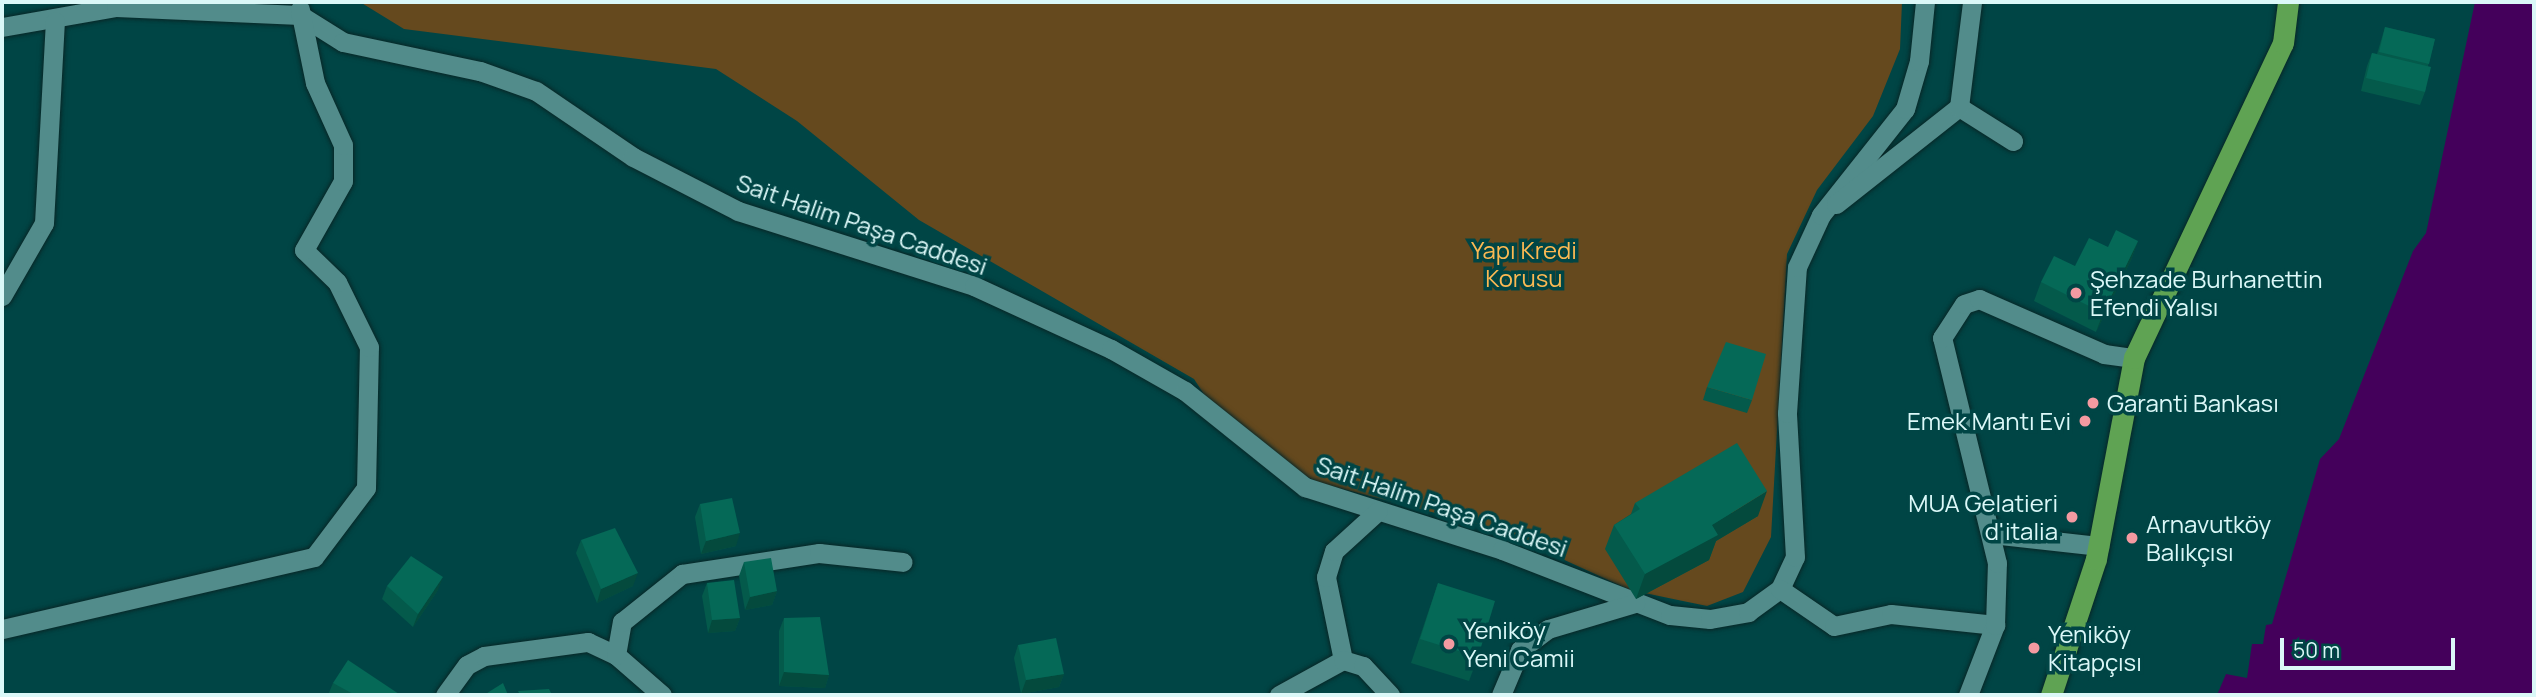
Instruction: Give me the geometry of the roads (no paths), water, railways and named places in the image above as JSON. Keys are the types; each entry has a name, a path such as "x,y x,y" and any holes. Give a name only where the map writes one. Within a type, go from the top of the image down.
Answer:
{"main road":[{"path":"2051,695 2099,546 2134,358 2278,55 2288,2"}],"street":[{"name":"Sait Halim Paşa Caddesi","path":"2,27 55,21 116,4 300,8 343,42 480,71 536,90 634,158 738,211 974,286 1111,349 1185,391 1305,487 1634,603 1710,619 1748,612 1780,589 1795,556 1787,413 1791,303 1797,267 1821,215 1906,109 1925,2"},
{"path":"1972,2 1959,107 2013,142"},
{"path":"2,629 314,557 366,488 369,347 337,282 304,250 343,181 343,145 315,83 300,8"},
{"path":"2,296 44,223 55,21"},
{"name":"Sait Halim Paşa Caddesi","path":"1821,215 1959,107"},
{"path":"1968,695 1995,625 1992,534 1942,338 1964,304 1979,299 2104,354 2134,358"},
{"path":"1343,660 1326,577 1335,551 1378,511"},
{"path":"1992,534 2099,546"},
{"path":"617,655 622,622 682,573 819,554 903,562"},
{"path":"1780,589 1834,626 1891,614 1995,625"},
{"name":"Sait Halim Paşa Caddesi","path":"1501,695 1520,650 1548,629 1634,603"},
{"path":"445,695 467,666 484,656 588,642 617,655 640,690 662,695"},
{"path":"1279,695 1302,689 1343,660"},
{"path":"1343,660 1363,666 1390,695"}],"place":[{"name":"Şehzade Burhanettin Efendi Yalısı","path":"2076,293"},
{"name":"Garanti Bankası","path":"2093,403"},
{"name":"Emek Mantı Evi","path":"2085,421"},
{"name":"MUA Gelatieri d'italia","path":"2072,517"},
{"name":"Arnavutköy Balıkçısı","path":"2132,538"},
{"name":"Yeniköy Yeni Camii","path":"1449,644"},
{"name":"Yeniköy Kitapçısı","path":"2034,648"}],"park label":[{"name":"Yapı Kredi Korusu","path":"1524,264"}]}
